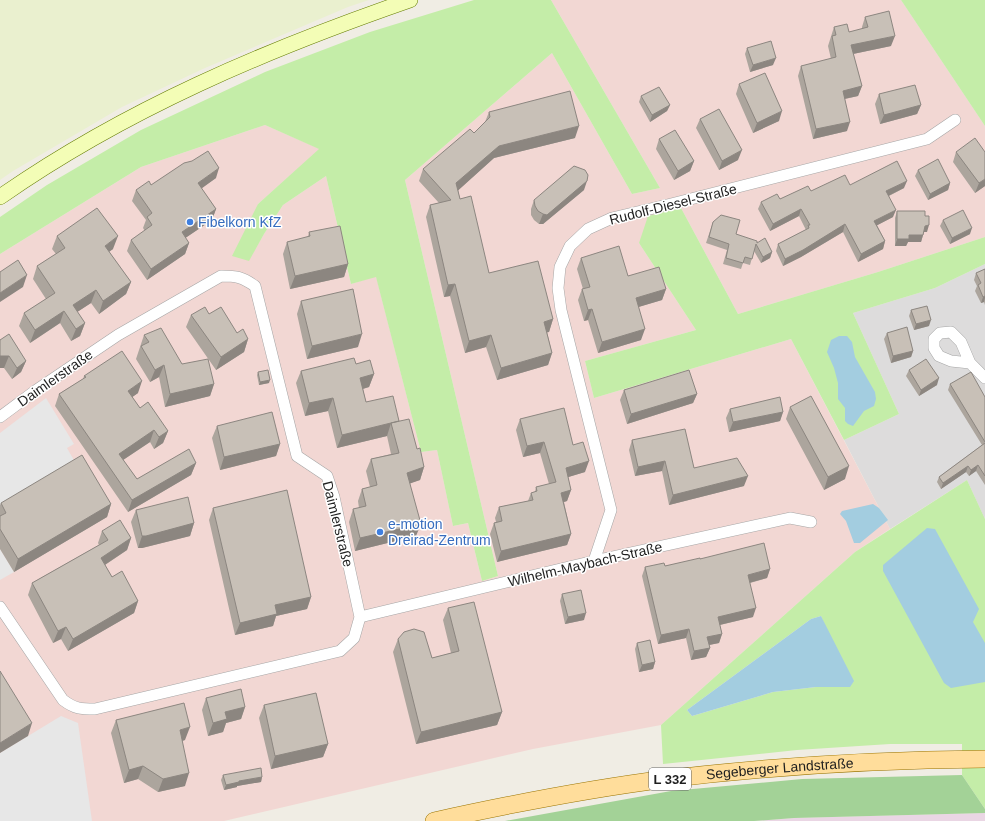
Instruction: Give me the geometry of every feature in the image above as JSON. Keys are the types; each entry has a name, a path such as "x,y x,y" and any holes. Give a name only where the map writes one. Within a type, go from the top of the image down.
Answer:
{"main road":[{"path":"0,197 30,176 83,144 159,102 255,58 328,29 410,0"},
{"name":"Segeberger Landstraße","path":"434,821 524,802 665,779 800,766 908,760 985,759"}],"street":[{"name":"Rudolf-Diesel-Straße","path":"594,561 611,510 561,310 558,288 560,267 570,246 588,229 612,218 927,139 955,120"},
{"name":"Daimlerstraße","path":"0,417 35,390 118,335 221,276 236,276 244,278 255,286 297,456 327,476 334,497 360,617 354,638 340,651 95,709 82,709 71,706 63,700 0,607"},
{"path":"970,363 985,378"},
{"name":"Wilhelm-Maybach-Straße","path":"360,617 594,561 790,518 811,522"}],"shaded area":[{"path":"551,0 901,0 985,126 985,237 878,272 738,314 681,208 639,243 696,330 585,361 594,398 791,339 890,529 855,552 661,725 533,749 224,821 0,821 0,254 141,167 265,125 320,149 258,204 249,260 283,205 326,176 351,284 376,276 421,452 437,450 453,526 468,523 482,581 498,576 405,180 552,53 632,194 660,188"},
{"path":"985,264 985,519 967,480 890,529 844,440 899,414 853,313 935,288"},
{"path":"46,398 74,444 67,448 75,462 0,513 0,433"},
{"path":"0,549 14,572 0,580"},
{"path":"61,716 78,723 92,821 0,821 0,753"},
{"path":"985,813 985,821 754,821 794,818"}],"green space":[{"path":"0,0 369,0 348,7 205,68 122,107 0,180"},
{"path":"474,0 551,0 660,188 632,194 552,53 405,180 498,576 482,581 468,523 453,526 437,450 421,452 376,277 351,284 326,176 283,205 249,261 232,256 258,204 319,149 265,125 141,167 0,254 0,217 47,185 141,130 265,72 370,32"},
{"path":"901,0 985,0 985,126"},
{"path":"681,208 738,314 878,272 985,237 985,264 935,288 853,313 899,414 844,440 791,339 594,398 585,361 696,330 639,243 648,216"},
{"path":"967,480 985,519 985,809 962,775 962,744 890,744 797,750 663,764 661,725 855,552","holes":["821,616 850,687 816,687 773,692 692,716 687,710 811,619"]},
{"path":"962,775 985,809 985,813 794,818 754,821 505,821 671,791 802,779"}],"water":[{"path":"839,336 847,336 852,342 855,357 875,392 876,399 874,406 864,411 853,426 845,421 845,408 838,399 838,383 834,368 827,352 831,340"},
{"path":"873,504 879,508 888,520 860,543 854,543 846,521 840,514 842,511"},
{"path":"927,528 935,529 979,609 973,622 985,643 985,682 951,688 944,683 883,571 883,565"},
{"path":"821,616 854,681 850,687 816,687 773,692 692,716 687,710 811,619"}],"building":[{"path":"889,11 895,36 851,45 862,86 843,91 850,122 816,129 801,66 836,57 832,36 836,35 834,27 847,24 849,32 868,27 865,17"},
{"path":"771,41 776,58 753,65 747,48"},
{"path":"765,73 782,111 757,123 739,84"},
{"path":"915,85 921,105 884,115 879,94"},
{"path":"659,87 670,105 652,115 641,96"},
{"path":"570,91 579,126 499,146 456,183 460,199 471,196 489,273 538,261 553,319 544,322 552,353 501,368 491,335 469,341 455,284 448,285 430,205 451,200 423,169 470,129 474,133 490,117 489,112"},
{"path":"719,109 742,150 722,161 700,119"},
{"path":"675,130 694,161 678,171 659,139"},
{"path":"975,138 985,152 985,179 979,183 956,152"},
{"path":"208,151 219,168 198,183 216,209 182,232 189,243 151,269 131,240 152,225 147,217 152,213 136,190 149,181 151,185 184,163 192,161"},
{"path":"938,159 950,183 930,194 918,170"},
{"path":"897,161 907,181 886,191 896,210 874,221 885,241 861,254 845,224 803,250 785,259 778,244 809,228 808,225 810,225 801,209 773,224 761,202 777,194 780,199 808,186 811,191 845,175 850,185"},
{"path":"574,166 585,170 588,175 587,181 547,215 538,211 534,200"},
{"path":"97,208 118,236 105,246 131,282 103,301 96,290 73,305 85,323 76,329 64,311 35,330 24,313 55,293 37,266 65,248 57,236"},
{"path":"963,210 972,228 952,238 943,220"},
{"path":"897,211 925,211 925,216 929,216 929,225 925,226 923,235 909,235 909,239 897,239"},
{"path":"721,215 740,220 736,234 757,241 757,243 765,238 772,252 763,257 756,244 752,259 745,257 743,263 726,258 729,244 709,237 713,222"},
{"path":"340,226 348,264 295,276 287,242 310,236 309,232"},
{"path":"619,246 628,276 659,267 666,289 636,298 645,329 602,342 592,309 588,310 582,289 590,287 581,258"},
{"path":"18,260 27,275 0,293 0,272"},
{"path":"985,269 985,296 983,297 978,285 981,283 976,273"},
{"path":"353,289 362,334 312,346 301,301"},
{"path":"927,306 931,320 916,324 911,310"},
{"path":"205,307 209,314 221,307 237,333 243,329 248,339 221,357 191,315"},
{"path":"907,327 913,351 893,356 887,333"},
{"path":"161,328 182,364 208,359 214,384 170,394 164,365 155,370 141,346 149,342 144,335"},
{"path":"9,334 26,361 17,368 9,356 0,356 0,340"},
{"path":"122,351 142,381 128,391 140,408 148,402 168,431 159,437 154,430 119,454 137,479 189,449 196,463 132,500 59,394"},
{"path":"354,358 356,364 370,360 374,374 360,378 366,402 393,396 399,421 342,435 333,398 309,403 301,371"},
{"path":"926,359 939,378 921,390 909,370"},
{"path":"268,370 270,380 260,382 258,372"},
{"path":"689,370 697,394 631,414 624,390"},
{"path":"971,372 985,397 985,442 950,384"},
{"path":"811,396 849,466 828,477 790,407"},
{"path":"780,397 783,412 733,422 730,409"},
{"path":"564,408 573,445 583,442 589,461 566,468 571,490 561,493 571,534 501,551 494,523 502,521 499,507 533,500 531,493 537,491 536,487 556,482 544,442 527,446 520,419"},
{"path":"272,412 280,444 224,457 217,426"},
{"path":"409,419 417,449 420,448 424,467 407,473 421,524 360,538 353,509 366,506 362,489 377,485 371,459 399,453 391,423"},
{"path":"685,429 694,468 737,458 748,476 673,495 665,461 638,467 632,440"},
{"path":"985,443 985,476 978,465 971,470 968,466 943,483 939,477"},
{"path":"82,455 111,504 18,559 0,529 0,516 6,513 1,503"},
{"path":"287,490 311,597 275,605 277,614 240,623 213,508"},
{"path":"188,497 194,523 142,536 136,510"},
{"path":"120,520 131,538 101,558 112,577 122,571 138,601 73,639 66,627 58,631 32,583 108,540 102,531"},
{"path":"764,543 770,569 748,575 756,608 718,617 722,634 707,637 710,648 694,651 689,629 661,635 645,567 664,563 665,566 700,559"},
{"path":"581,590 586,613 568,617 562,594"},
{"path":"474,602 502,712 421,732 398,639 404,632 414,629 424,632 432,658 459,651 448,608"},
{"path":"650,640 655,662 642,665 637,643"},
{"path":"0,671 32,723 0,743"},
{"path":"241,689 245,707 225,712 227,719 213,723 206,698"},
{"path":"316,693 328,744 275,756 264,705"},
{"path":"184,703 190,727 180,730 189,773 163,779 143,766 129,770 116,720"},
{"path":"261,768 262,777 226,785 223,775"}],"place":[{"name":"Fibelkorn KfZ","path":"190,222"},
{"name":"e-motion Dreirad-Zentrum","path":"380,532"}]}
